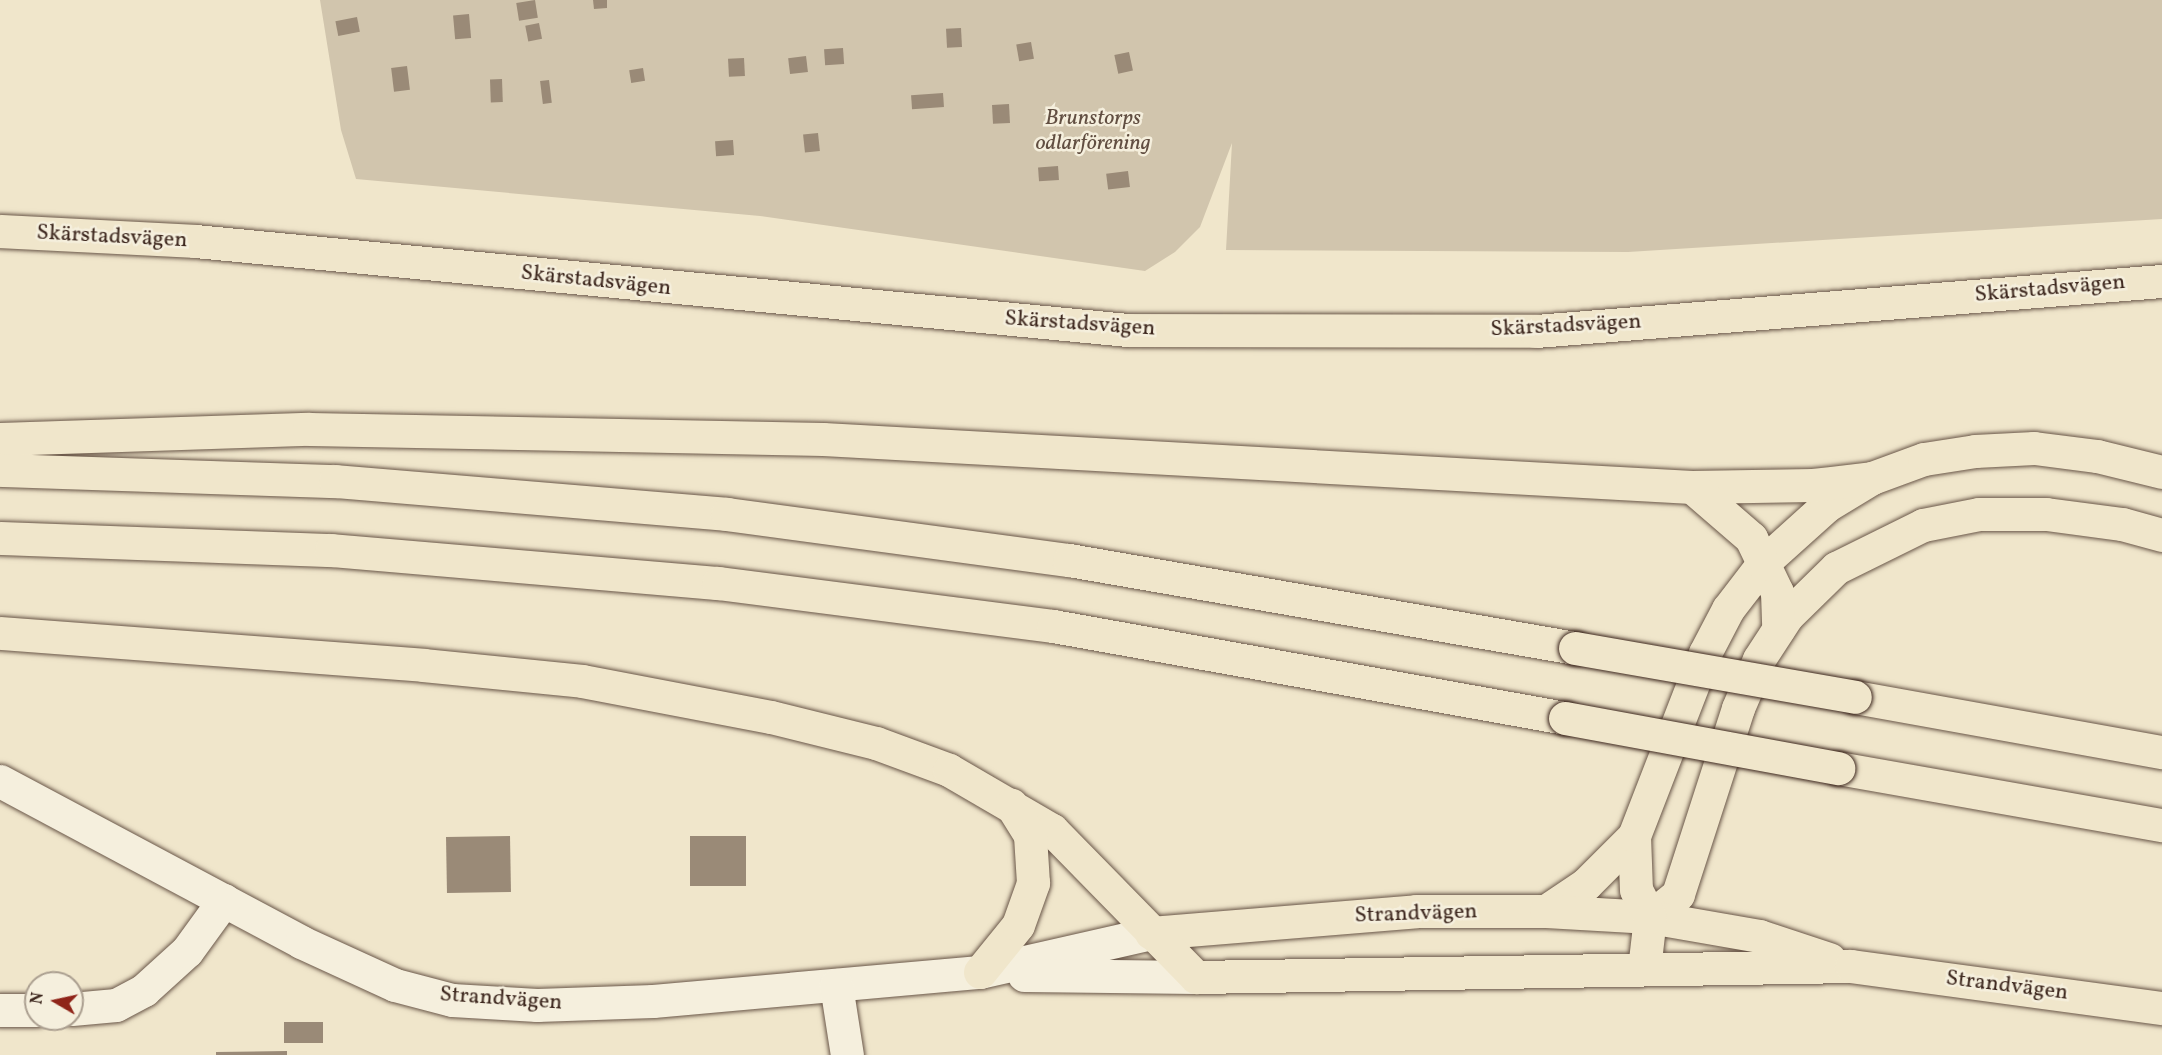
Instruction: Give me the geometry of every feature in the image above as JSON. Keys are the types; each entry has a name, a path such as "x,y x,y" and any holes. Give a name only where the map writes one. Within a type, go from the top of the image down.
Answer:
{"main road":[{"name":"Skärstadsvägen","path":"0,231 195,241 1128,330 1536,331 2162,281"},
{"path":"0,439 309,429 822,439 1692,487 1813,485 1872,478"},
{"path":"1644,969 1650,917 1636,890 1634,836 1705,653 1728,609 1765,561 1827,506 1872,478 1924,459 1975,451 2034,448 2097,456 2162,472"},
{"path":"0,470 335,481 728,514 1069,560 2162,752"},
{"path":"1692,487 1751,538 1765,561 1777,592 1778,629"},
{"path":"1650,917 1678,894 1738,708 1778,629 1836,567 1923,525 1979,514 2046,514 2122,524 2162,535"},
{"path":"0,538 331,550 718,583 1053,626 2162,825"},
{"path":"0,633 423,664 582,681 771,717 876,743 949,770 1010,803 1072,848 1151,933 1196,977"},
{"path":"980,972 1018,925 1033,883 1030,835 1010,803"},
{"path":"1545,910 1586,884 1634,836"},
{"name":"Strandvägen","path":"1151,933 1416,911 1545,910 1650,917 1759,936 1851,966"},
{"name":"Strandvägen","path":"1196,977 1851,966 2162,1008"}],"street":[{"name":"Strandvägen","path":"0,781 300,942 395,985 452,1000 537,1005 653,1001 980,972 1196,977"},
{"path":"84,1008 116,1005 144,990 187,951 224,900"},
{"name":"Strandvägen","path":"980,972 1151,933"},
{"path":"836,985 847,1055"},
{"path":"0,1010 24,1010"}],"green space":[{"name":"Brunstorps odlarförening","path":"320,0 2162,0 2162,219 1628,252 1226,250 1232,143 1200,227 1175,252 1145,271 760,216 356,179 341,130"}],"building":[{"path":"535,0 538,18 519,21 516,3"},
{"path":"593,0 607,0 607,8 594,9"},
{"path":"469,14 471,38 455,39 453,15"},
{"path":"357,17 360,32 338,36 335,21"},
{"path":"539,23 542,39 528,41 525,26"},
{"path":"961,28 962,47 947,48 946,29"},
{"path":"1031,42 1034,59 1019,61 1016,45"},
{"path":"843,48 844,64 825,65 824,49"},
{"path":"1129,52 1133,71 1118,74 1114,55"},
{"path":"806,56 808,72 790,74 788,58"},
{"path":"744,58 745,76 729,77 728,59"},
{"path":"407,66 410,90 394,92 391,68"},
{"path":"643,68 645,81 631,83 629,70"},
{"path":"490,79 502,79 503,102 491,102"},
{"path":"549,80 552,103 543,104 540,81"},
{"path":"943,93 944,107 912,109 911,95"},
{"path":"1009,104 1010,123 993,124 992,105"},
{"path":"818,133 820,151 805,152 803,135"},
{"path":"733,140 734,155 716,156 715,141"},
{"path":"1058,166 1059,180 1039,181 1038,167"},
{"path":"1128,171 1130,187 1108,190 1106,174"},
{"path":"510,836 511,892 447,893 446,837"},
{"path":"690,836 746,836 746,886 690,886"},
{"path":"284,1022 323,1022 323,1043 284,1043"},
{"path":"287,1051 287,1055 216,1055 216,1052"}]}
